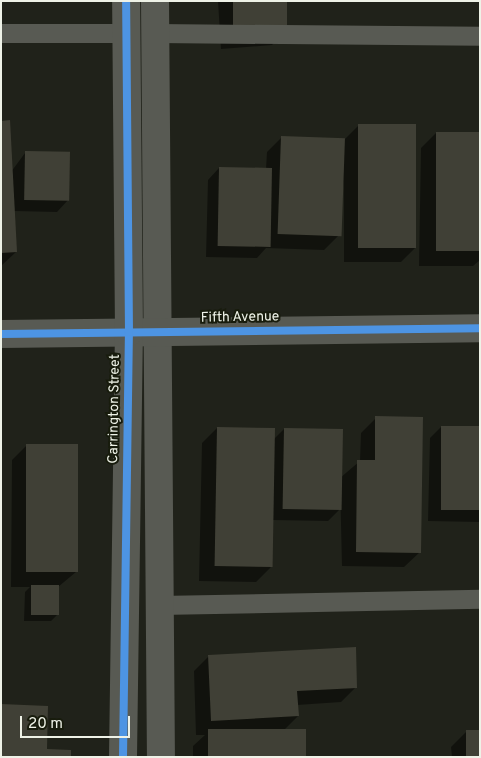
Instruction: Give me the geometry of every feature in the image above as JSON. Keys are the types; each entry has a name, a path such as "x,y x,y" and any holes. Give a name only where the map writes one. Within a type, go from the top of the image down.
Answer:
{"street":[{"name":"Carrington Street","path":"124,757 129,332 126,1"},
{"path":"155,1 161,757"},
{"name":"Fifth Avenue","path":"1,334 480,328"}],"lane":[{"path":"1,33 126,33"},
{"path":"155,34 480,36"},
{"path":"159,606 480,599"}],"building":[{"path":"233,1 287,1 287,34 233,34"},
{"path":"10,120 17,252 1,253 1,121"},
{"path":"358,124 416,124 416,248 358,248"},
{"path":"436,132 480,132 480,251 436,251"},
{"path":"281,136 345,138 342,236 278,234"},
{"path":"25,151 70,152 69,201 24,200"},
{"path":"219,167 272,168 271,247 218,246"},
{"path":"375,416 423,417 421,553 356,552 357,460 375,460"},
{"path":"441,426 480,426 480,510 441,510"},
{"path":"217,427 275,428 273,567 215,566"},
{"path":"284,428 343,429 342,510 283,509"},
{"path":"26,444 78,444 78,572 26,572"},
{"path":"31,585 59,585 59,615 31,615"},
{"path":"356,647 357,688 297,691 299,716 211,721 208,655"},
{"path":"1,704 48,706 47,749 71,750 71,757 1,757"},
{"path":"208,729 306,729 306,757 208,757"},
{"path":"466,730 480,730 480,757 466,757"}],"cycle path":[{"path":"123,757 129,332 126,1"},
{"path":"1,334 480,328"}]}
